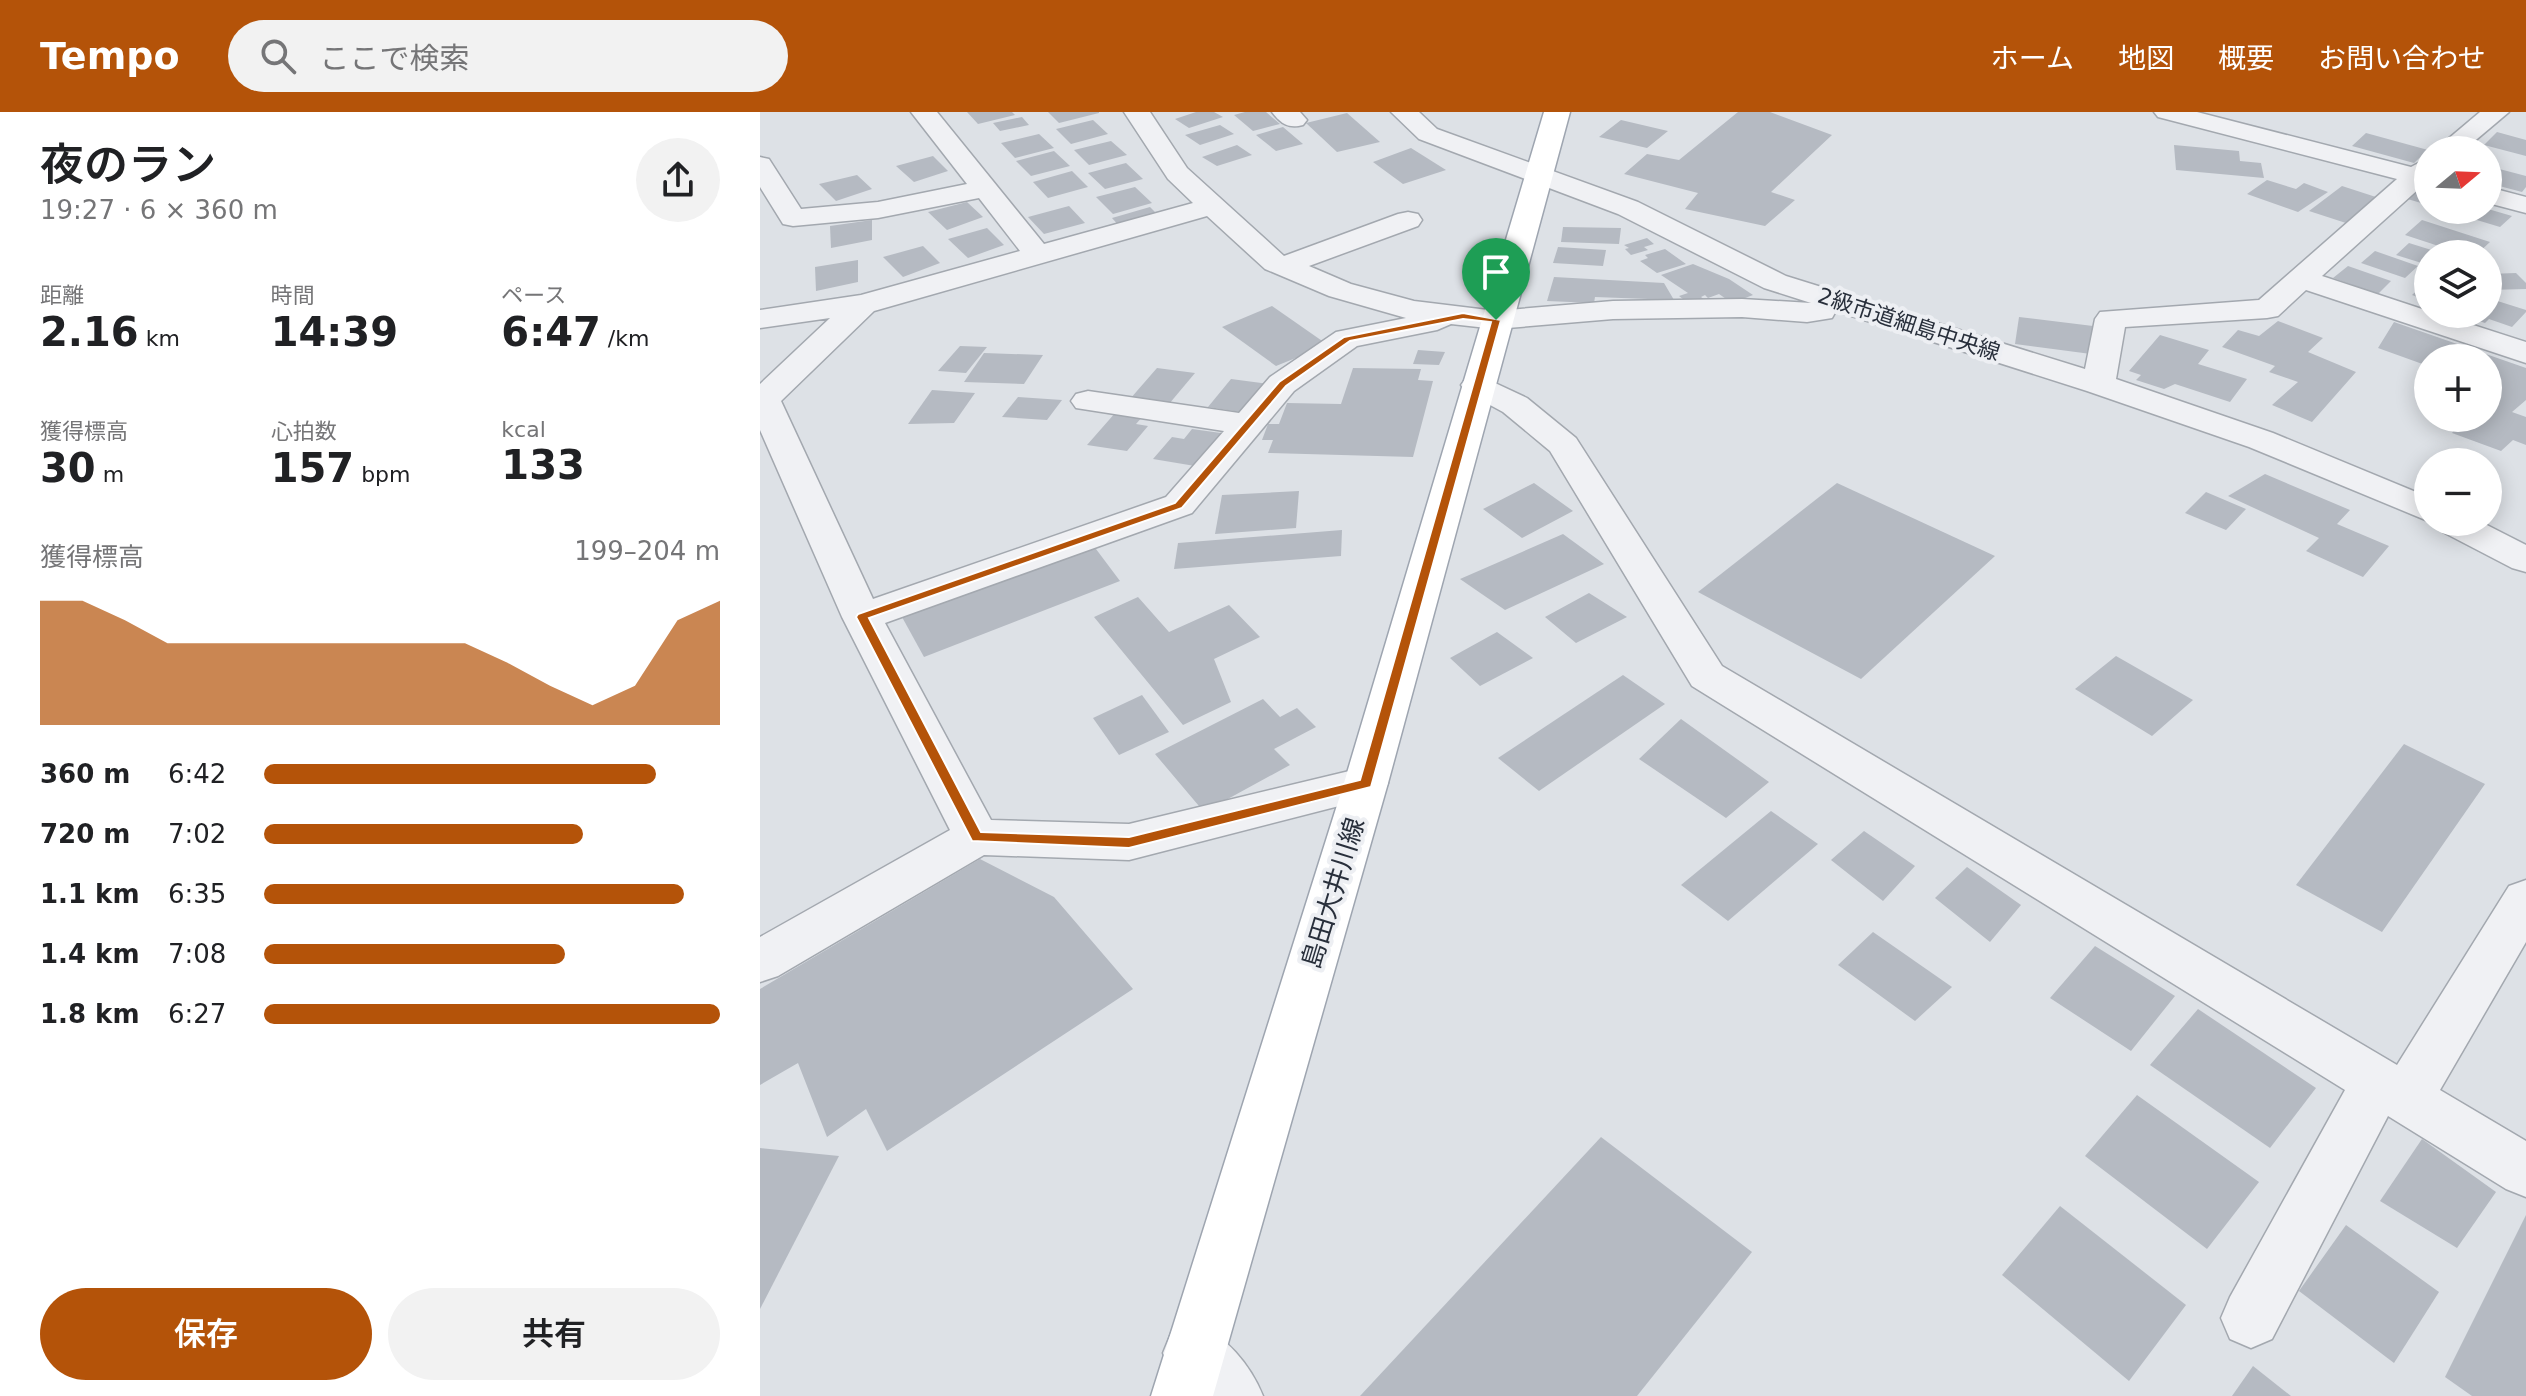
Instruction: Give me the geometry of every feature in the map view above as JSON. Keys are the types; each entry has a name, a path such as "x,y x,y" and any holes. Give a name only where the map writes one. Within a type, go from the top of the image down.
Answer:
{"main road":[{"name":"島田大井川線","path":"1203,1382 1478,385 1480,318 1538,177 1557,112"}],"street":[{"path":"924,112 1038,255"},
{"path":"1108,112 1200,209 1275,263 1340,290 1412,310 1480,318"},
{"path":"1137,112 1172,179"},
{"name":"2級市道細島中央線","path":"1404,112 1428,134 1628,208 1775,282 2099,384 2261,440 2414,504"},
{"path":"2167,112 2414,172"},
{"path":"2466,136 2496,112"},
{"path":"760,165 793,218 878,210 985,189"},
{"path":"2099,384 2111,319 2267,309 2414,183"},
{"path":"2502,199 2526,205"},
{"path":"760,319 863,304 1200,209"},
{"path":"1283,266 1408,220"},
{"path":"2301,279 2526,353"},
{"path":"863,304 763,399 862,617 977,837"},
{"path":"862,617 1179,505 1282,384 1347,339 1480,318 1613,310 1742,308 1807,313 1854,307"},
{"path":"1478,385 1515,405 1564,445 1707,676 2526,1171"},
{"path":"1088,401 1248,424"},
{"path":"2479,536 2526,560"},
{"path":"760,961 977,837 1129,842 1366,783"},
{"path":"2251,1318 2392,1090 2526,899"}],"building":[{"path":"967,112 1012,112 1015,115 978,124"},
{"path":"1048,112 1099,112 1099,113 1059,123"},
{"path":"1196,112 1214,112 1223,117 1189,128 1175,119"},
{"path":"1266,112 1280,124 1253,131 1234,115"},
{"path":"1738,112 1770,112 1832,135 1771,192 1795,200 1765,226 1685,209 1698,193 1624,174 1647,154 1679,160"},
{"path":"1347,113 1380,142 1337,152 1306,123"},
{"path":"1022,117 1029,125 1000,131 993,123"},
{"path":"1093,120 1108,134 1071,144 1056,129"},
{"path":"1621,120 1668,131 1647,148 1599,137"},
{"path":"1220,125 1234,134 1200,145 1185,135"},
{"path":"1283,127 1303,144 1276,151 1256,135"},
{"path":"2497,132 2526,140 2526,156 2502,150 2502,136 2493,136"},
{"path":"2366,133 2414,146 2414,163 2352,146"},
{"path":"1039,134 1054,148 1015,158 1001,143"},
{"path":"1111,141 1127,155 1089,165 1074,150"},
{"path":"1237,145 1252,155 1217,166 1202,157"},
{"path":"2174,145 2239,151 2240,161 2261,163 2264,178 2176,170"},
{"path":"1411,148 1446,170 1403,184 1373,162"},
{"path":"1054,151 1070,166 1031,176 1016,161"},
{"path":"933,156 948,171 914,182 896,166"},
{"path":"1126,163 1143,179 1105,189 1088,173"},
{"path":"2502,170 2526,176 2526,187 2522,192 2502,187"},
{"path":"1072,171 1088,187 1048,198 1033,182"},
{"path":"857,175 872,189 836,201 819,184"},
{"path":"2267,180 2296,189 2304,183 2328,192 2298,212 2247,194"},
{"path":"2342,186 2379,198 2349,224 2309,211"},
{"path":"1135,187 1152,203 1113,214 1096,197"},
{"path":"2414,190 2414,201 2404,198"},
{"path":"967,202 983,217 947,230 928,212"},
{"path":"1069,206 1085,223 1044,234 1028,217"},
{"path":"1150,207 1159,216 1120,227 1112,218"},
{"path":"2502,213 2512,216 2500,227 2490,224 2502,224"},
{"path":"872,220 872,240 831,248 830,226"},
{"path":"2417,224 2434,224 2484,240 2420,240 2405,235"},
{"path":"1563,227 1621,228 1619,244 1561,242"},
{"path":"987,228 1004,245 968,258 948,239"},
{"path":"1647,238 1654,244 1644,247 1648,250 1631,255 1625,249 1629,248 1624,245"},
{"path":"2409,243 2414,245 2414,261 2396,255"},
{"path":"923,246 940,263 903,277 883,257"},
{"path":"1558,247 1606,250 1603,266 1553,263"},
{"path":"1665,249 1686,264 1657,273 1640,261 1648,258 1645,255"},
{"path":"2375,251 2414,265 2414,270 2405,278 2361,263"},
{"path":"858,260 858,282 816,291 815,267"},
{"path":"1693,264 1729,279 1753,295 1732,303 1719,294 1708,298 1705,295 1701,297 1706,301 1688,303 1679,296 1688,293 1661,275"},
{"path":"2348,266 2391,281 2378,294 2333,278"},
{"path":"2516,273 2526,283 2526,289 2502,290 2502,274"},
{"path":"1554,277 1664,283 1674,300 1595,297 1594,303 1547,301"},
{"path":"2502,302 2526,310 2512,327 2502,324"},
{"path":"1272,306 1328,345 1276,366 1222,327"},
{"path":"2019,317 2093,326 2091,354 2015,344"},
{"path":"2278,321 2323,338 2308,352 2356,372 2312,422 2272,405 2298,382 2269,372 2275,366 2222,347 2238,330 2259,336"},
{"path":"2394,322 2457,344 2414,344 2414,361 2378,348"},
{"path":"2160,335 2209,350 2198,364 2247,379 2230,402 2175,384 2164,389 2136,380 2141,375 2129,371"},
{"path":"960,346 987,347 966,373 938,371"},
{"path":"1418,350 1445,352 1439,365 1413,364"},
{"path":"984,353 1043,355 1024,384 964,382"},
{"path":"2502,360 2526,368 2526,400 2512,412 2526,417 2526,445 2513,440 2502,450 2452,433 2502,432"},
{"path":"1157,368 1195,373 1169,404 1130,399"},
{"path":"1353,368 1421,369 1418,380 1433,381 1413,457 1268,453 1273,440 1262,440 1268,424 1279,424 1287,403 1341,404"},
{"path":"1231,379 1269,384 1247,413 1208,407"},
{"path":"932,390 975,393 954,423 908,424"},
{"path":"1018,397 1062,400 1047,420 1002,417"},
{"path":"1116,412 1143,416 1136,424 1148,426 1127,451 1087,445"},
{"path":"1192,429 1221,433 1195,466 1153,459 1172,437 1184,439"},
{"path":"2265,474 2350,510 2337,524 2389,546 2363,577 2306,551 2319,538 2228,496"},
{"path":"1534,483 1573,511 1522,538 1483,509"},
{"path":"1837,483 1995,556 1861,679 1698,592"},
{"path":"1299,491 1296,528 1215,534 1222,495"},
{"path":"2206,492 2246,509 2226,530 2185,513"},
{"path":"1342,530 1341,556 1174,569 1178,543"},
{"path":"1563,534 1604,564 1505,610 1460,579"},
{"path":"1093,545 1120,581 924,657 902,617"},
{"path":"1589,593 1627,617 1576,643 1545,617"},
{"path":"1138,597 1169,632 1229,605 1260,637 1214,659 1231,702 1183,725 1094,617"},
{"path":"1497,632 1533,658 1480,686 1450,658"},
{"path":"2116,656 2193,700 2152,736 2075,689"},
{"path":"1623,675 1665,704 1539,791 1498,758"},
{"path":"1142,695 1169,732 1119,755 1093,718"},
{"path":"1263,699 1280,717 1297,708 1316,727 1274,749 1290,765 1204,812 1155,754"},
{"path":"1681,719 1769,782 1726,818 1639,759"},
{"path":"2404,744 2485,784 2382,932 2296,885"},
{"path":"1771,811 1818,844 1728,921 1681,885"},
{"path":"1864,831 1915,866 1883,901 1831,860"},
{"path":"980,859 1054,897 1133,989 887,1151 866,1109 827,1137 798,1063 760,1085 760,989"},
{"path":"1967,867 2021,905 1990,942 1935,898"},
{"path":"1873,932 1952,987 1915,1021 1838,965"},
{"path":"2095,946 2175,996 2131,1051 2050,998"},
{"path":"2198,1009 2316,1088 2270,1148 2150,1065"},
{"path":"2137,1095 2259,1182 2207,1249 2085,1156"},
{"path":"1601,1137 1752,1252 1637,1396 1360,1396"},
{"path":"2422,1139 2496,1192 2457,1248 2380,1201"},
{"path":"760,1148 839,1156 760,1309"},
{"path":"2060,1206 2186,1305 2129,1381 2002,1275"},
{"path":"2526,1215 2526,1396 2472,1396 2445,1377"},
{"path":"2346,1225 2439,1292 2394,1363 2299,1291"},
{"path":"2253,1366 2291,1396 2232,1396"}],"route":[{"path":"1463,316 1496,320 1366,783 1129,842 977,837 862,617 1179,505 1282,384 1347,339 1463,316"}]}
